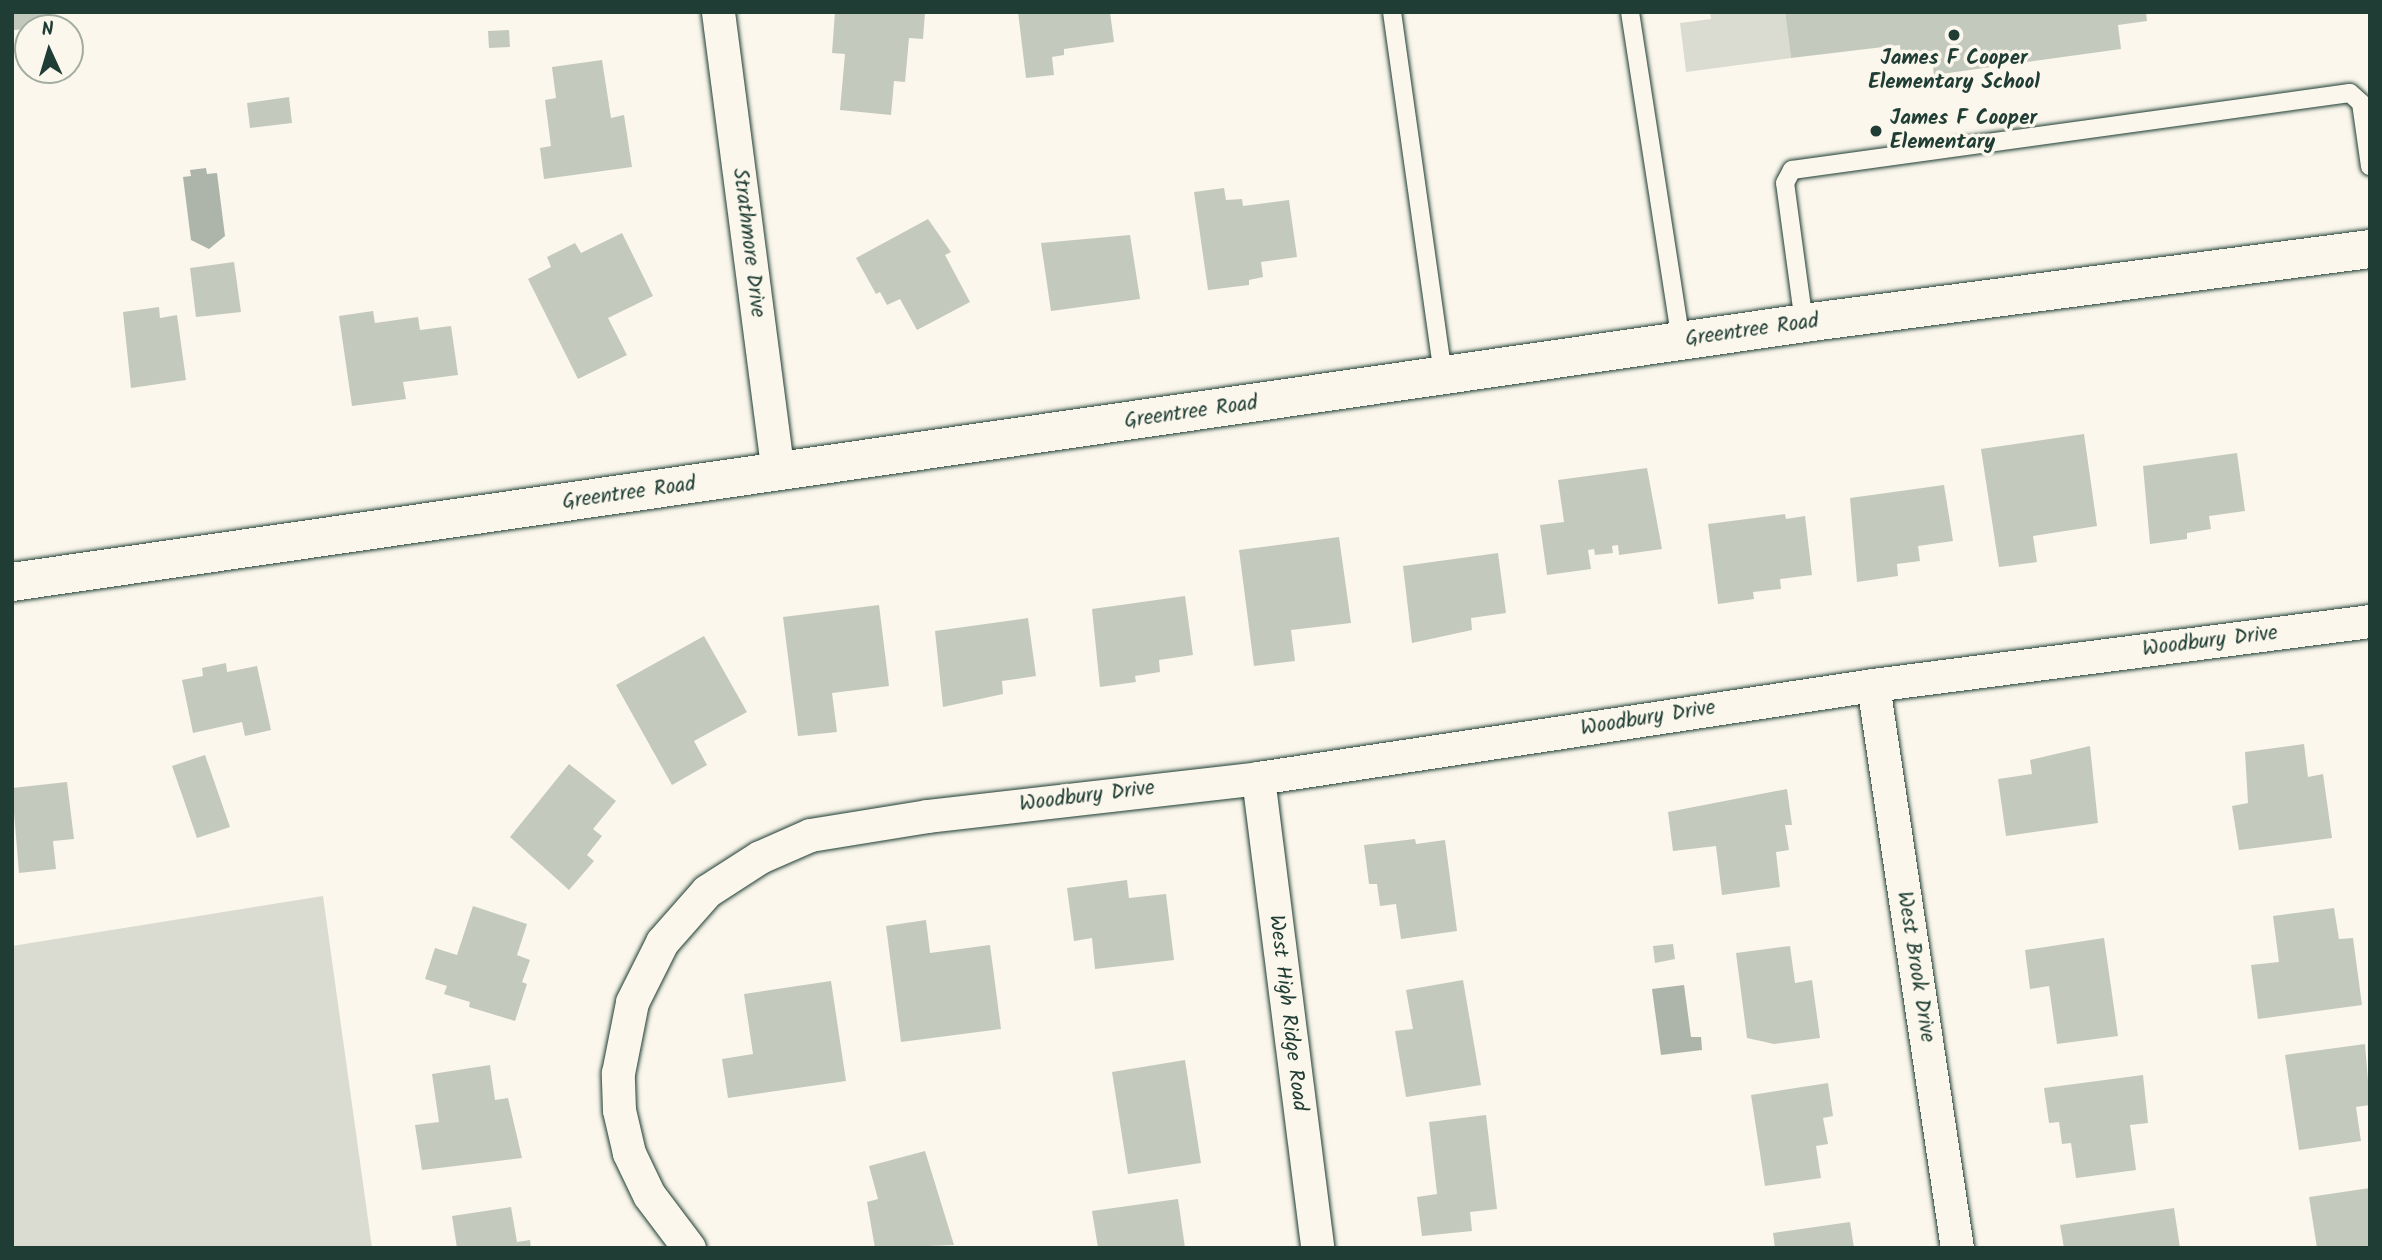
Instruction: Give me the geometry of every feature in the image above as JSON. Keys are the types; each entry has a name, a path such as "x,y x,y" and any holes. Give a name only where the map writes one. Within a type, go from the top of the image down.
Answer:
{"main road":[{"name":"Greentree Road","path":"12,582 1804,323 2370,249"}],"street":[{"name":"Strathmore Drive","path":"718,12 778,473"},
{"name":"Woodbury Drive","path":"689,1248 649,1195 629,1153 619,1110 622,1037 632,1002 662,942 707,891 760,857 810,835 927,816 1258,778 1873,685 2370,621"},
{"name":"West Brook Drive","path":"1873,685 1957,1248"},
{"name":"West High Ridge Road","path":"1258,778 1317,1248"}],"lane":[{"path":"1392,12 1443,376"},
{"path":"1630,12 1681,342"},
{"path":"1804,323 1784,183 1792,170 2350,93 2361,103 2370,166"}],"shaded area":[{"path":"1710,12 1785,12 1791,58 1686,72 1680,23 1711,19"},
{"path":"206,168 207,174 217,173 225,236 209,249 191,240 183,177 191,176 190,170"},
{"path":"323,896 372,1248 12,1248 12,946"},
{"path":"1684,985 1691,1037 1701,1037 1702,1050 1661,1055 1652,989"}],"building":[{"path":"12,12 51,12 14,14 12,30"},
{"path":"835,12 925,12 923,39 909,38 905,82 894,81 891,115 840,110 845,54 832,53"},
{"path":"1018,12 1110,12 1114,42 1064,49 1064,55 1052,57 1054,75 1026,78"},
{"name":"James F Cooper Elementary School","path":"1785,12 2146,12 2147,21 2118,25 2121,49 1934,75 1931,51 1901,55 1900,45 1791,58"},
{"path":"509,30 510,47 489,48 488,31"},
{"path":"602,60 611,118 624,115 632,167 544,179 540,148 551,146 545,100 556,98 552,67"},
{"path":"289,97 292,123 250,128 247,103"},
{"path":"1224,188 1226,200 1242,199 1243,206 1289,200 1297,257 1261,262 1263,277 1249,280 1249,285 1208,290 1194,192"},
{"path":"928,219 951,252 945,255 970,302 917,330 900,299 887,305 880,292 876,294 856,258"},
{"path":"622,233 653,296 608,318 627,355 578,379 528,279 551,267 547,257 575,243 581,253"},
{"path":"1130,235 1140,299 1051,311 1041,243"},
{"path":"234,262 241,312 196,317 190,268"},
{"path":"159,307 160,318 177,315 186,380 131,388 123,312"},
{"path":"373,311 375,323 418,317 420,330 451,326 458,375 403,382 406,399 352,406 339,316"},
{"path":"2084,434 2097,526 2033,536 2037,562 1999,567 1981,449"},
{"path":"2237,453 2245,511 2209,516 2211,529 2187,533 2187,539 2150,544 2143,466"},
{"path":"1647,468 1662,549 1619,555 1618,545 1612,546 1613,553 1595,555 1594,549 1588,550 1591,569 1547,575 1540,525 1564,522 1558,480"},
{"path":"1944,485 1953,541 1918,546 1920,561 1897,564 1898,576 1857,582 1850,498"},
{"path":"1785,514 1786,519 1805,516 1812,575 1780,579 1781,589 1753,592 1754,599 1718,604 1708,524"},
{"path":"1339,537 1351,623 1291,630 1295,661 1254,666 1239,550"},
{"path":"1498,553 1506,613 1471,618 1472,630 1412,643 1403,566"},
{"path":"1185,596 1193,655 1159,660 1160,672 1135,676 1136,682 1100,687 1092,609"},
{"path":"879,605 889,686 832,693 837,732 798,736 783,617"},
{"path":"1028,618 1036,676 1002,681 1003,694 943,707 935,631"},
{"path":"704,636 747,712 694,741 707,765 672,785 616,685"},
{"path":"226,663 227,672 257,666 271,730 245,736 242,722 193,733 182,680 203,676 202,668"},
{"path":"2304,744 2308,777 2323,774 2332,838 2239,850 2232,806 2248,803 2245,752"},
{"path":"2090,746 2098,823 2006,836 1998,779 2032,774 2030,760"},
{"path":"205,755 230,827 197,838 172,766"},
{"path":"569,764 616,801 593,829 602,836 587,855 594,861 569,890 510,837"},
{"path":"67,782 74,839 53,841 56,869 19,873 12,788"},
{"path":"1787,789 1792,825 1785,825 1789,850 1776,852 1780,887 1722,895 1716,846 1673,851 1668,812"},
{"path":"1415,839 1416,844 1445,840 1457,931 1401,939 1396,904 1380,906 1377,884 1369,884 1364,845"},
{"path":"1127,880 1129,898 1166,894 1174,960 1095,969 1092,938 1074,941 1067,888"},
{"path":"473,906 527,924 517,955 530,960 522,982 527,984 515,1021 469,1007 470,1002 444,994 447,986 425,979 435,948 457,955"},
{"path":"2334,908 2339,939 2353,938 2362,1005 2258,1019 2251,965 2279,962 2273,916"},
{"path":"926,920 930,953 990,945 1001,1029 901,1042 886,926"},
{"path":"2104,938 2118,1036 2057,1044 2049,986 2030,989 2025,950"},
{"path":"1673,944 1675,959 1655,963 1653,946"},
{"path":"1790,946 1795,983 1812,980 1820,1038 1774,1044 1747,1038 1736,953"},
{"path":"1463,980 1481,1085 1406,1097 1395,1031 1413,1029 1406,990"},
{"path":"831,981 846,1081 728,1098 722,1059 753,1054 744,994"},
{"path":"2365,1044 2370,1105 2356,1107 2361,1141 2299,1150 2285,1055"},
{"path":"1185,1060 1201,1163 1128,1174 1112,1072"},
{"path":"490,1065 495,1100 508,1098 522,1158 422,1170 415,1125 439,1122 432,1074"},
{"path":"2143,1075 2148,1123 2130,1125 2136,1170 2076,1178 2071,1143 2062,1144 2059,1122 2049,1123 2044,1088"},
{"path":"1828,1083 1833,1116 1823,1118 1828,1144 1816,1146 1821,1178 1765,1186 1751,1095"},
{"path":"1486,1115 1497,1209 1470,1212 1472,1231 1422,1236 1417,1197 1437,1194 1429,1122"},
{"path":"925,1151 954,1245 875,1248 867,1202 878,1199 869,1166"},
{"path":"2370,1188 2370,1248 2317,1248 2309,1197"},
{"path":"1178,1199 1185,1248 1098,1248 1092,1211"},
{"path":"511,1207 517,1242 530,1240 531,1248 457,1248 452,1216"},
{"path":"2174,1208 2180,1248 2064,1248 2060,1225"},
{"path":"1850,1222 1854,1248 1775,1248 1773,1233"}],"place":[{"name":"James F Cooper Elementary School","path":"1954,35"},
{"name":"James F Cooper Elementary","path":"1876,131"}]}
